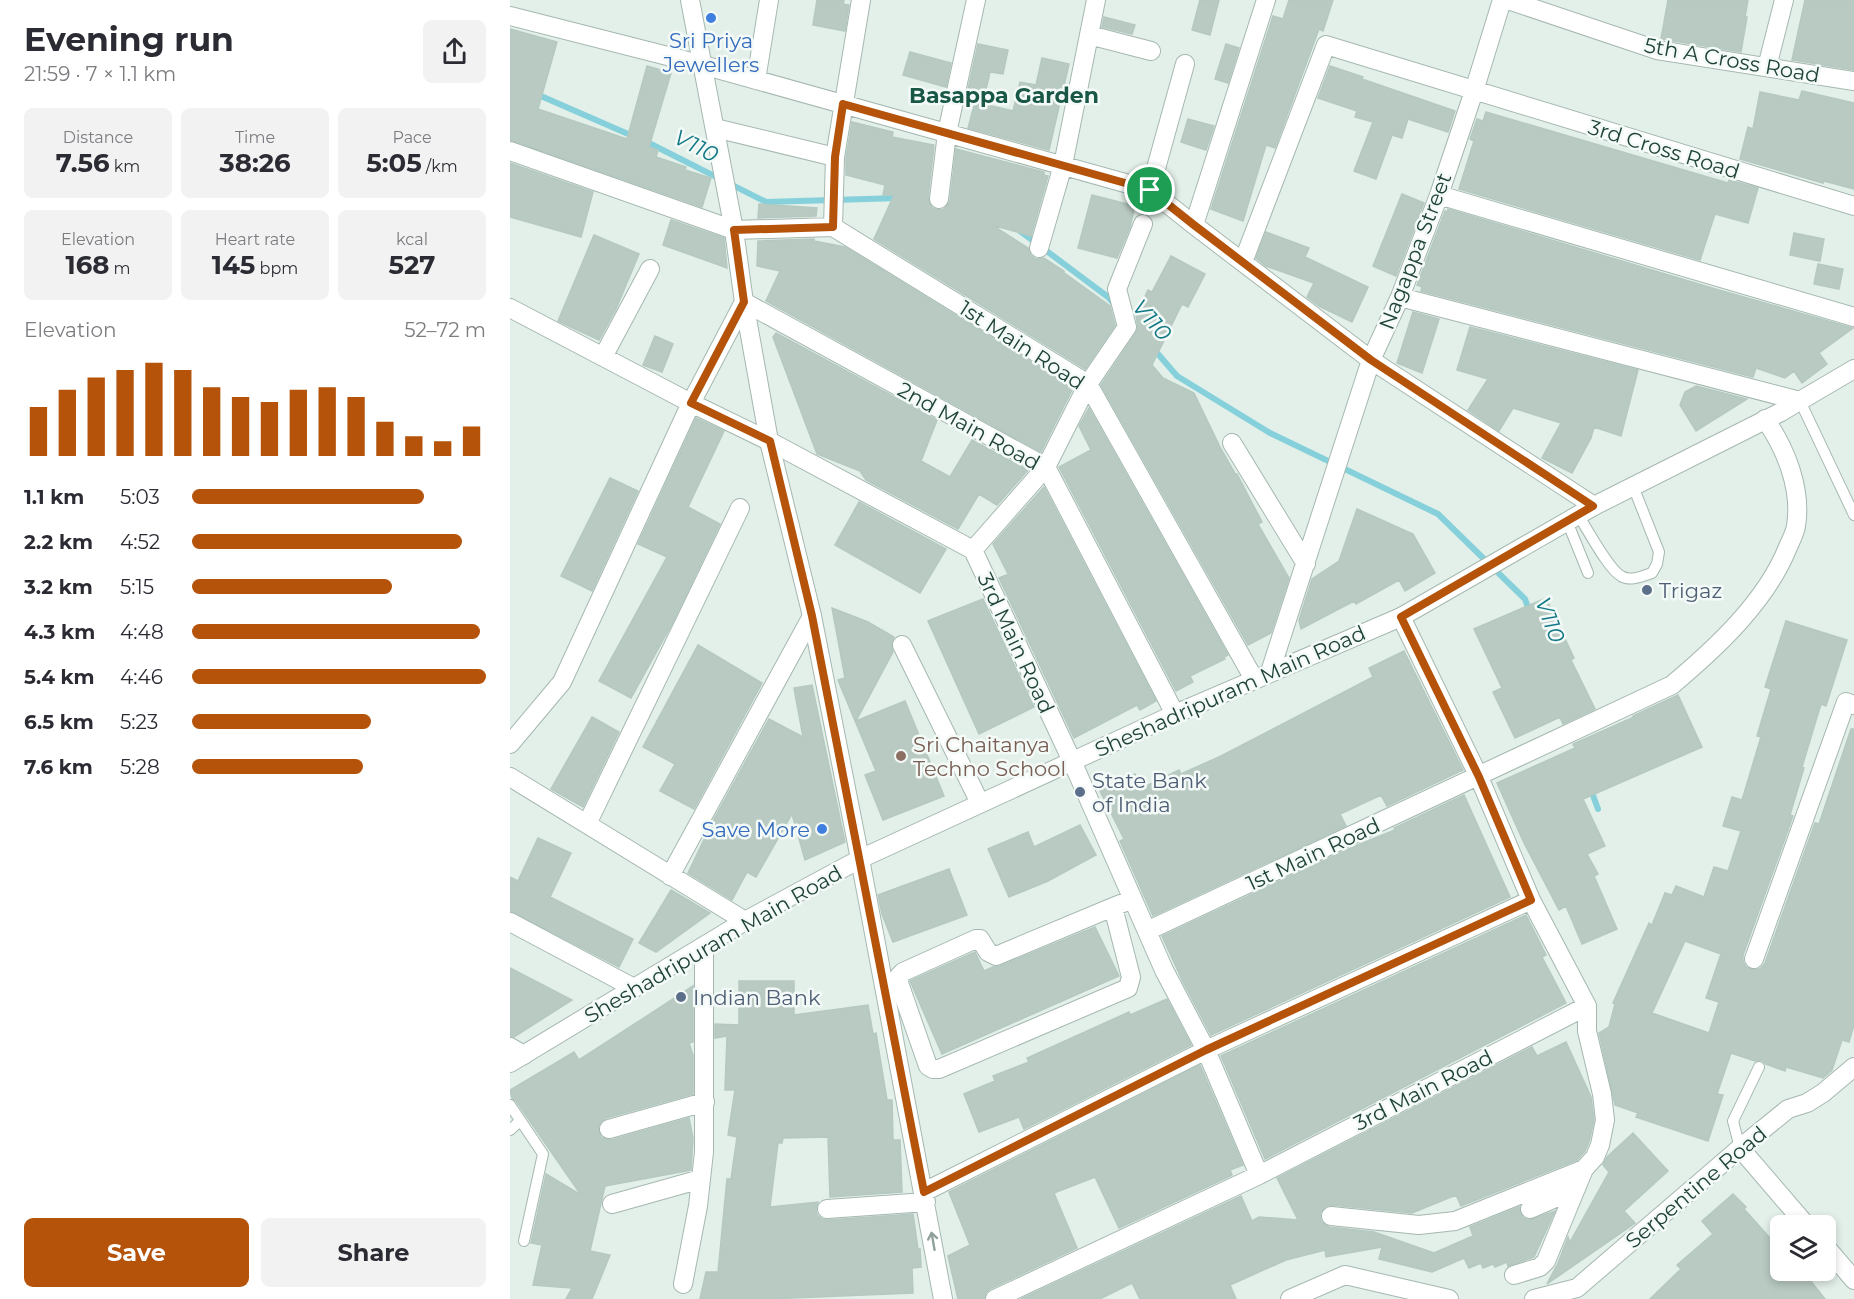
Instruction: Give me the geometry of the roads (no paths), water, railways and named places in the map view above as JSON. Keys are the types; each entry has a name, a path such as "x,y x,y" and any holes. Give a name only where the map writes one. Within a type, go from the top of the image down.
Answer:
{"street":[{"path":"690,0 734,230 744,302 770,441 812,616 925,1197 943,1299 931,1299"},
{"path":"756,80 769,0"},
{"path":"510,151 734,230 833,227 835,157 861,0"},
{"path":"939,199 947,133 976,0"},
{"path":"1039,248 1063,165 1096,0"},
{"path":"1194,225 1266,0"},
{"name":"Nagappa Street","path":"1262,675 1306,564 1371,360 1401,297 1438,195 1502,0"},
{"name":"5th A Cross Road","path":"1508,0 1656,50 1854,81"},
{"path":"1767,67 1784,0"},
{"path":"510,16 703,65 1150,190 1371,360 1579,514"},
{"path":"1089,35 1151,51"},
{"name":"3rd Cross Road","path":"1243,262 1326,45 1854,206"},
{"path":"1150,190 1185,64"},
{"path":"715,128 835,157"},
{"path":"1438,195 1854,317"},
{"path":"973,550 1046,467 1088,384 1127,327 1117,289 1143,224"},
{"name":"1st Main Road","path":"833,227 1088,384 1262,675"},
{"path":"603,357 651,269"},
{"path":"1401,297 1800,401"},
{"path":"510,744 562,682 691,403 744,302"},
{"name":"2nd Main Road","path":"744,302 1046,467 1175,714"},
{"name":"3rd Main Road","path":"510,308 691,403 770,441 973,550 1072,760 1164,970 1206,1050 1258,1175"},
{"name":"Sheshadripuram Main Road","path":"515,1055 634,988 745,921 860,859 1262,675 1401,617 1579,514 1800,401 1854,369"},
{"name":"1st Main Road","path":"1147,931 1672,685 1706,657 1752,605 1781,565 1796,528 1798,504 1794,480 1774,432 1765,419"},
{"path":"1232,444 1306,564"},
{"path":"587,824 740,508"},
{"path":"670,876 812,616"},
{"path":"1401,617 1479,777 1531,900 1587,1006 1587,1031 1602,1094 1605,1120 1600,1145 1595,1157 1584,1169 1546,1261 1540,1267 1514,1275"},
{"path":"902,645 980,803"},
{"path":"1754,959 1846,702 1854,705"},
{"path":"510,777 745,921"},
{"path":"1113,907 1131,977 1128,988 939,1069 933,1070 928,1066 899,983 899,976 903,972 976,939 980,939 988,952 996,956 1132,899"},
{"path":"827,1209 925,1197 1206,1050 1531,900"},
{"path":"510,922 634,988"},
{"path":"683,1284 698,1206 704,1152 704,946"},
{"name":"3rd Main Road","path":"995,1299 1258,1175 1587,1006"},
{"path":"1850,1069 1854,1049"},
{"name":"Serpentine Road","path":"1534,1299 1577,1288 1788,1109 1823,1093 1850,1069"},
{"path":"609,1129 705,1102"},
{"path":"1740,1148 1798,1215"},
{"path":"1331,1216 1419,1225 1455,1221 1584,1169"},
{"path":"612,1204 701,1179"},
{"path":"1530,1209 1576,1189"},
{"path":"1836,1259 1854,1280"},
{"path":"1290,1299 1310,1293 1345,1275 1449,1299"}],"lane":[{"path":"1800,401 1854,515"},
{"path":"1579,514 1612,568 1621,577 1633,579 1652,573 1658,564 1659,552 1633,486"},
{"path":"1579,514 1588,573"},
{"path":"1740,1148 1733,1121 1760,1067"},
{"path":"510,1105 543,1154 524,1241"},
{"path":"510,1131 520,1120"}],"waterway":[{"name":"V110","path":"534,93 635,137"},
{"name":"V110","path":"645,141 766,202 899,198"},
{"name":"V110","path":"1020,231 1108,297 1116,306"},
{"name":"V110","path":"1152,347 1177,376 1270,433 1438,514 1525,599 1530,613"},
{"name":"V110","path":"1590,787 1598,809"}],"place":[{"name":"Sri Priya Jewellers","path":"711,18"},
{"name":"Trigaz","path":"1647,590"},
{"name":"Sri Chaitanya Techno School","path":"901,756"},
{"name":"State Bank of India","path":"1080,792"},
{"name":"Save More","path":"822,829"},
{"name":"Indian Bank","path":"681,997"}],"district":[{"name":"Basappa Garden","path":"1004,95"}]}
